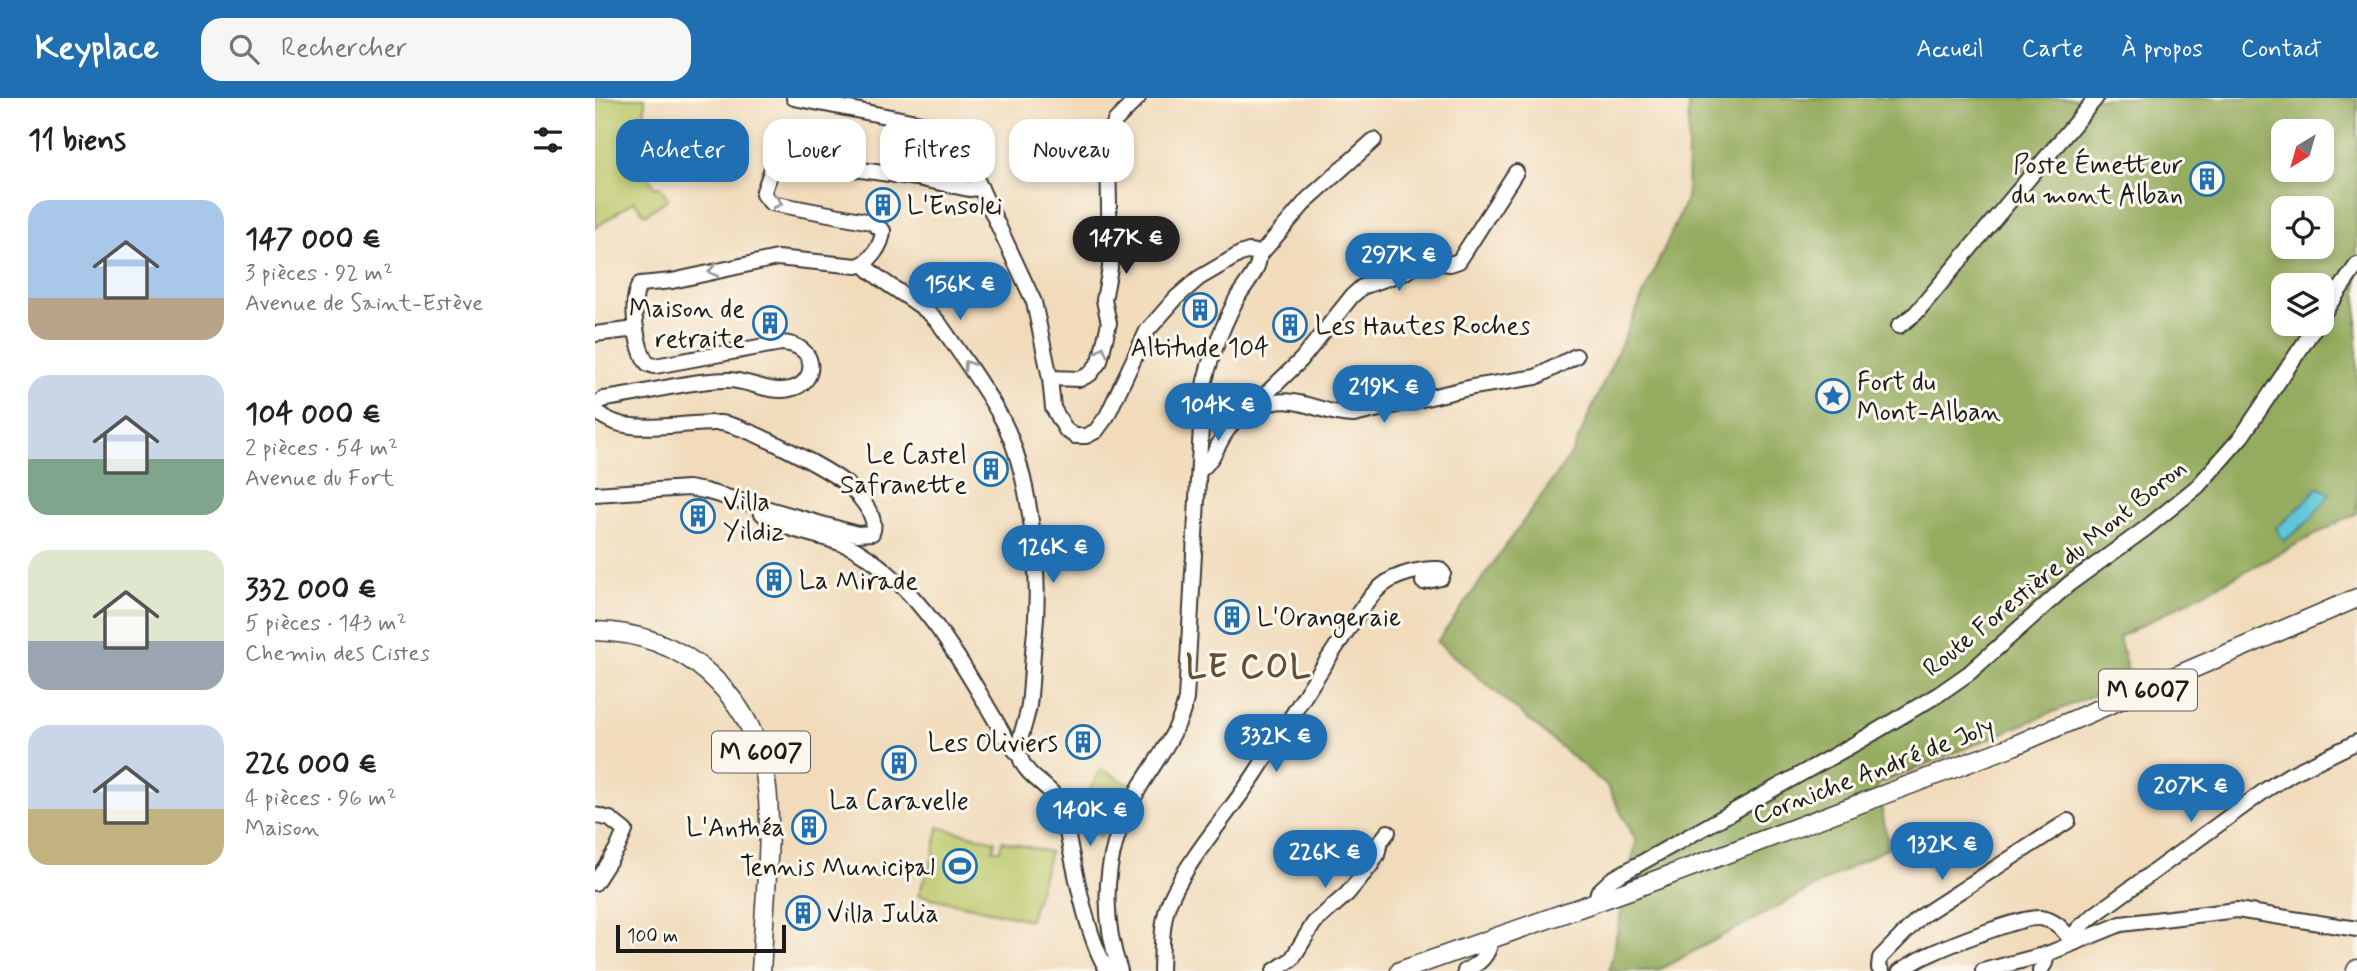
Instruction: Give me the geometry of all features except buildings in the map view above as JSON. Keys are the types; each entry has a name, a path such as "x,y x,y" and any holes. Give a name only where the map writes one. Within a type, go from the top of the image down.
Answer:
{"main road":[{"name":"Corniche André de Joly","path":"1400,971 1596,902 2025,741 2357,598"},
{"name":"M 6007","path":"595,631 642,637 669,647 695,662 720,684 754,733 762,754 768,785 770,820 761,971"}],"street":[{"path":"794,98 947,128 960,139 1034,302 1050,378 1053,408 1066,430 1075,436 1086,436 1096,430 1107,416 1147,331 1177,297 1199,278 1240,254 1249,251 1259,256"},
{"path":"1050,378 1080,379 1090,374 1100,361 1109,323 1104,300 1110,268 1108,147 1115,121 1137,98"},
{"path":"1899,326 1916,313 2096,98"},
{"path":"1120,971 1108,926 1107,887 1112,859 1124,819 1140,787 1173,735 1186,699 1203,390 1207,370 1237,298 1259,263 1259,256 1308,199 1374,140"},
{"path":"595,495 688,488 857,534 872,533 875,527 873,518 849,486 753,432 735,425 719,423 622,426 604,417 595,407 604,399 711,380 730,380 788,390 805,379 811,363 808,354 793,344 781,343 655,366 648,364 638,349 635,295 640,284 672,281 777,258 856,266 863,264 880,243 883,231 871,222 771,203 763,194 778,158 981,188"},
{"path":"1253,409 1301,360 1362,287 1403,273 1426,261 1450,264 1459,261 1516,172"},
{"path":"863,264 873,274 927,309 939,323 1004,423 1022,477 1030,517 1036,612 1029,702 1020,755"},
{"path":"2334,298 2357,265"},
{"path":"595,334 636,329"},
{"name":"Route Forestière du Mont Boron","path":"1596,902 1598,892 1612,879 1858,742 1969,673 2069,584 2145,529 2198,486 2242,436 2308,336"},
{"path":"1199,471 1207,466 1232,423 1268,403 1287,400 1338,415 1354,415 1473,387 1535,377 1576,356"},
{"path":"761,508 761,513 768,519 855,548 891,576 947,639 1008,742 1020,755 1026,768 1053,791 1061,805 1093,935 1108,971"},
{"path":"1160,971 1166,910 1181,879 1254,776 1318,673 1371,596 1384,584 1402,575 1433,568 1443,573 1436,581 1423,582"},
{"path":"2069,942 2097,913 2267,789 2291,774 2357,743"},
{"path":"595,816 610,819 625,831 595,883"},
{"path":"1882,971 1879,968 1880,958 1920,917 2068,821"},
{"path":"1275,971 1292,959 1314,923 1354,886 1377,855 1380,842 1388,832"},
{"path":"1983,971 2047,954 2069,942 2121,924 2237,910 2355,931"},
{"path":"1900,971 1927,955 2014,923 2036,918 2050,920 2061,927 2069,942"},
{"path":"1465,971 1483,960 1490,950 1492,938"},
{"path":"1463,949 1467,963 1465,971"},
{"path":"2040,971 2047,954"}],"green space":[{"path":"595,98 645,98 645,119 616,119 616,182 651,182 655,188 660,186 668,199 645,215 634,201 595,228"},
{"path":"1689,98 2357,98 2357,513 2119,637 2130,680 1877,785 1889,847 1657,971 1609,971 1636,841 1607,786 1437,642 1572,453 1687,198"},
{"path":"1101,769 1129,784 1101,837 1073,822"},
{"path":"938,827 995,841 993,850 1000,850 1002,841 1050,852 1030,920 918,895 933,857"}],"water":[{"path":"2318,487 2330,494 2309,521 2284,541 2276,528"},
{"path":"1068,526 1084,526 1084,560 1067,559"}],"place":[{"name":"Poste Émetteur du mont Alban","path":"2207,179"},
{"name":"L'Ensolei","path":"883,205"},
{"name":"Altitude 104","path":"1200,310"},
{"name":"Maison de retraite","path":"770,323"},
{"name":"Les Hautes Roches","path":"1290,325"},
{"name":"Fort du Mont-Alban","path":"1833,396"},
{"name":"Le Castel Safranette","path":"991,469"},
{"name":"Villa Yildiz","path":"698,516"},
{"name":"La Mirade","path":"774,580"},
{"name":"L'Orangeraie","path":"1232,617"},
{"name":"Les Oliviers","path":"1083,742"},
{"name":"La Caravelle","path":"899,763"},
{"name":"L'Anthéa","path":"809,827"},
{"name":"Tennis Municipal","path":"960,866"},
{"name":"Villa Julia","path":"803,913"}],"district":[{"name":"LE COL","path":"1249,665"}]}
